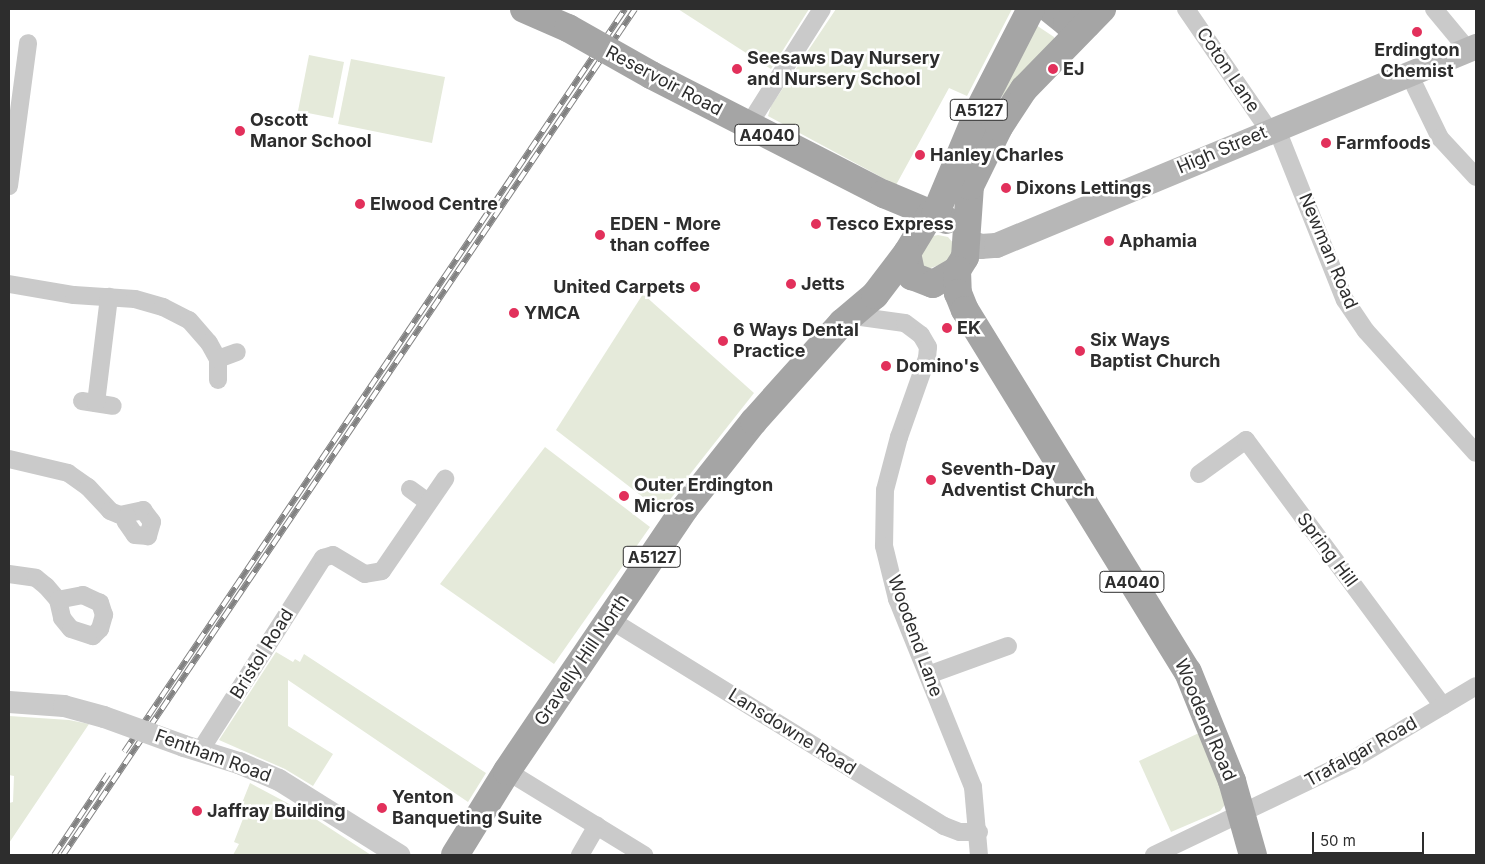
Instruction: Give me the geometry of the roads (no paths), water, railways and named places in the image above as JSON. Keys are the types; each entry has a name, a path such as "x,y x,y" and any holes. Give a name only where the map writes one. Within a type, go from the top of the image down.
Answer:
{"main road":[{"name":"Reservoir Road","path":"524,9 568,28 651,75 748,126 884,194 932,215"},
{"name":"A5127","path":"932,215 979,110 1031,9"},
{"path":"1050,9 1060,20 1094,16"},
{"name":"A5127","path":"967,238 970,186 1000,127 1024,90 1094,16"},
{"name":"High Street","path":"967,238 980,246 996,245 1272,129 1410,76 1472,48"},
{"name":"Reservoir Road","path":"884,194 901,216 908,251"},
{"path":"932,215 954,224 967,238 965,257 957,270 929,284 912,276 908,251 932,215"},
{"name":"Gravelly Hill North","path":"455,855 507,771 686,508 754,421 813,355 875,295 908,251"},
{"name":"Woodend Road","path":"957,270 958,293 997,364 1188,672 1243,813 1253,855"},
{"name":"Gravelly Hill North","path":"813,355 861,317 929,284"},
{"name":"Woodend Road","path":"929,284 997,364"}],"street":[{"path":"748,126 822,9"},
{"name":"Coton Lane","path":"1186,9 1272,129"},
{"path":"1434,9 1472,48"},
{"path":"9,186 28,42"},
{"path":"1410,76 1440,138 1476,177"},
{"name":"Newman Road","path":"1272,129 1345,300 1366,331 1476,454"},
{"path":"9,284 135,299 189,320 218,359 218,380"},
{"path":"97,403 109,297"},
{"name":"Woodend Lane","path":"861,317 905,323 921,335 928,347 927,358 899,437 885,490 884,546 897,599 973,788 979,832 979,855"},
{"path":"218,359 237,352"},
{"name":"Spring Hill","path":"1198,474 1246,440 1443,706"},
{"path":"9,460 68,473 88,487 110,511 127,516"},
{"path":"410,489 428,502 444,479"},
{"name":"Bristol Road","path":"192,749 323,558 333,555 365,574 382,571 428,502"},
{"path":"9,574 36,578 58,600"},
{"name":"Lansdowne Road","path":"609,619 944,826 960,832 979,832"},
{"path":"928,676 1006,653"},
{"name":"Trafalgar Road","path":"1154,855 1352,760 1476,686"},
{"name":"Fentham Road","path":"9,702 64,706 104,717 279,780 399,855"},
{"path":"507,771 644,855"},
{"path":"580,855 597,826"}],"railway":[{"path":"124,752 625,9"},
{"path":"63,855 635,9"},
{"path":"54,855 108,774"}],"place":[{"name":"Erdington Chemist","path":"1417,32"},
{"name":"Seesaws Day Nursery and Nursery School","path":"737,69"},
{"name":"EJ","path":"1053,69"},
{"name":"Oscott Manor School","path":"240,131"},
{"name":"Farmfoods","path":"1326,143"},
{"name":"Hanley Charles","path":"920,155"},
{"name":"Dixons Lettings","path":"1006,188"},
{"name":"Elwood Centre","path":"360,204"},
{"name":"Tesco Express","path":"816,224"},
{"name":"EDEN - More than coffee","path":"600,235"},
{"name":"Aphamia","path":"1109,241"},
{"name":"Jetts","path":"791,284"},
{"name":"United Carpets","path":"695,287"},
{"name":"YMCA","path":"514,313"},
{"name":"EK","path":"947,328"},
{"name":"6 Ways Dental Practice","path":"723,341"},
{"name":"Six Ways Baptist Church","path":"1080,351"},
{"name":"Domino's","path":"886,366"},
{"name":"Seventh-Day Adventist Church","path":"931,480"},
{"name":"Outer Erdington Micros","path":"624,496"},
{"name":"Yenton Banqueting Suite","path":"382,808"},
{"name":"Jaffray Building","path":"197,811"}]}
